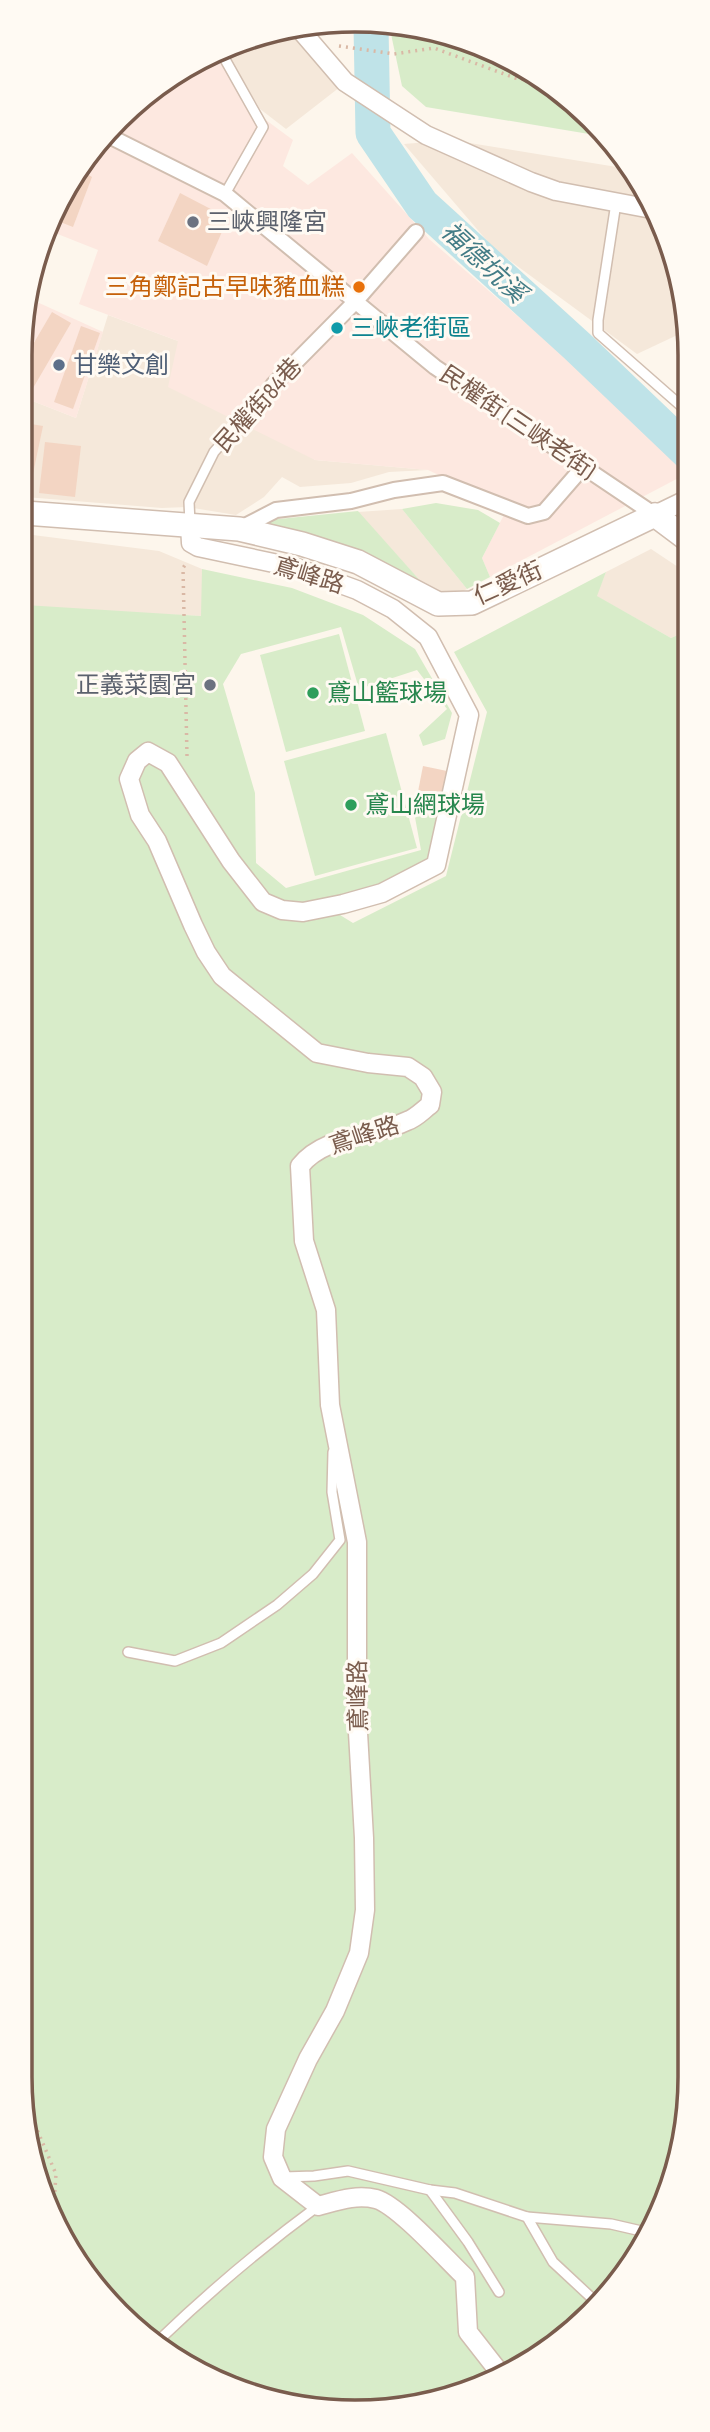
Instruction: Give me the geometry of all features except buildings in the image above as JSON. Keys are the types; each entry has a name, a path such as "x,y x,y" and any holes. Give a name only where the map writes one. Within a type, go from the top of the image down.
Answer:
{"street":[{"path":"305,35 345,82 426,135 556,191 643,208"},
{"name":"民權街 (三峽老街)","path":"114,139 225,194 435,367 655,514"},
{"name":"民權街84巷","path":"273,385 355,302 416,232"},
{"path":"239,529 276,510 351,501 394,490 443,483 528,516 544,512 584,466"},
{"path":"678,504 655,514 678,532"},
{"name":"仁愛街","path":"32,514 239,529 302,544 358,562 438,604 472,603 655,514"},
{"name":"鳶峰路","path":"190,525 191,543 198,547 297,568 357,590 393,609 428,637 469,715 436,866 382,893 303,912 282,910 263,902 231,861 168,763 148,752 137,761 129,779 140,815 157,841 206,952 222,976 317,1053 368,1063 408,1067 423,1077 432,1092 430,1105 408,1121 328,1146 309,1155 300,1166 304,1241 326,1310 330,1405 357,1542 357,1715 365,1910 359,1953 335,2011 308,2059 276,2129 273,2158 282,2178"},
{"path":"282,2178 318,2206 353,2197 378,2199 407,2220 464,2277 468,2332 497,2368"}],"lane":[{"path":"225,59 263,127 225,194"},
{"path":"616,203 598,333 678,403"},
{"name":"民權街84巷","path":"190,525 189,502 214,452 273,385"},
{"path":"128,1652 175,1661 221,1643 277,1605 313,1574 340,1540 332,1492 333,1420"},
{"path":"282,2178 348,2171 455,2193 527,2217 611,2224 639,2231"},
{"path":"430,2190 468,2242 499,2292"},
{"path":"163,2337 253,2255 318,2206"},
{"path":"527,2217 553,2262 591,2298"}],"path":[{"path":"334,45 394,54 434,48 525,80"},
{"path":"183,568 187,790"},
{"path":"36,2129 55,2174 54,2195"}],"shaded area":[{"path":"297,37 340,87 286,129 260,109 229,57 271,43"},
{"name":"三峽老街區","path":"221,61 251,109 293,140 283,166 308,185 352,153 429,239 678,455 678,478 490,577 482,558 508,507 428,470 315,460 168,387 178,341 79,304 98,250 55,233 86,175 126,126 158,98"},
{"path":"451,140 619,167 654,231 672,292 678,335 637,354 494,249 404,144"},
{"name":"甘樂文創","path":"36,302 103,332 76,418 32,401 32,334"},
{"path":"108,315 178,341 315,460 428,470 389,472 351,483 300,487 282,477 264,497 236,515 187,507 162,508 32,498 32,401 76,418"},
{"path":"402,509 467,589 459,593 442,594 424,585 358,512"},
{"path":"32,535 159,551 202,569 202,616 32,608"},
{"path":"651,549 678,567 678,635 671,638 596,596 606,572"}],"green space":[{"path":"391,34 439,43 498,65 552,98 591,134 426,107 402,86"},
{"path":"436,503 478,510 500,523 482,558 490,577 467,589 402,509"},
{"path":"358,511 424,585 264,524 269,520"},
{"path":"202,569 292,588 363,615 415,649 452,713 445,739 423,746 419,735 447,709 417,670 359,689 341,627 241,654 223,684 255,793 256,863 286,888 421,850 414,812 437,817 428,859 389,880 319,902 353,923 446,876 487,712 454,652 606,572 597,596 671,638 678,635 676,2119 661,2181 645,2220 612,2274 584,2306 552,2334 498,2367 459,2383 397,2398 334,2400 271,2389 212,2367 158,2334 126,2306 98,2274 75,2239 49,2181 34,2119 32,605 201,616"},
{"name":"鳶山籃球場","path":"339,634 365,731 286,752 260,655"},
{"name":"鳶山網球場","path":"386,733 417,848 315,876 284,761"}],"waterway":[{"name":"福德坑溪","path":"371,32 373,133 422,205 678,442"}],"place":[{"name":"三峽興隆宮","path":"193,222"},
{"name":"三角鄭記古早味豬血糕","path":"359,287"},
{"name":"三峽老街區","path":"337,328"},
{"name":"甘樂文創","path":"59,365"},
{"name":"正義菜園宮","path":"210,685"},
{"name":"鳶山籃球場","path":"313,693"},
{"name":"鳶山網球場","path":"351,805"}]}
